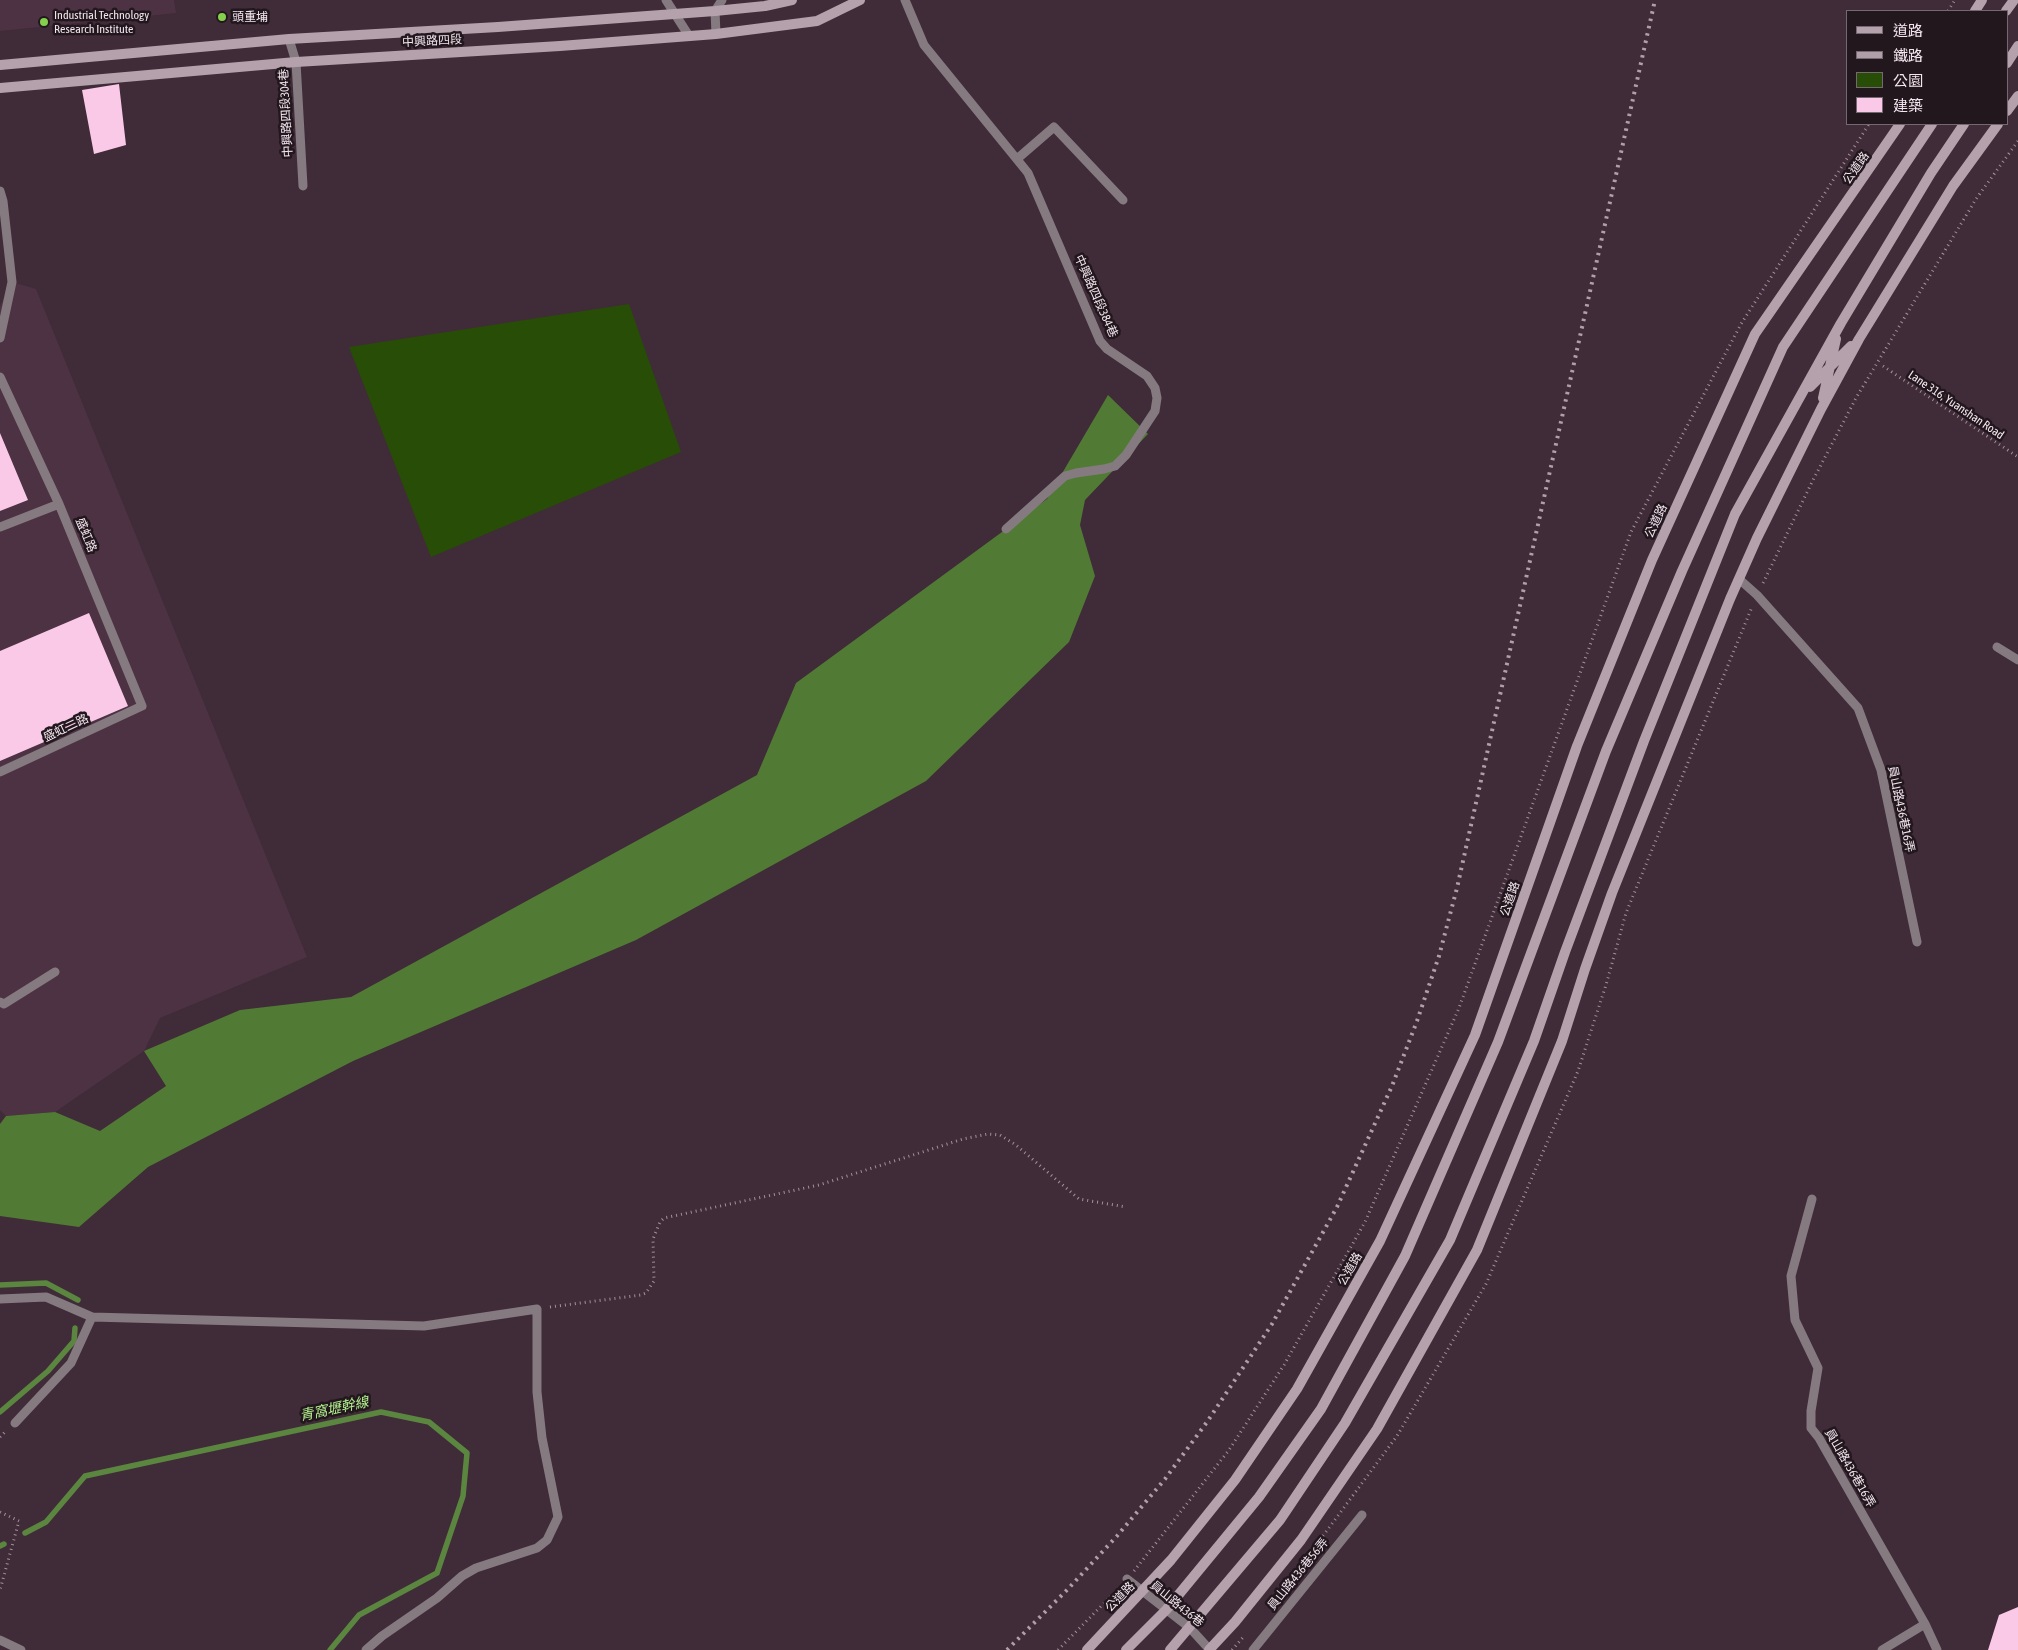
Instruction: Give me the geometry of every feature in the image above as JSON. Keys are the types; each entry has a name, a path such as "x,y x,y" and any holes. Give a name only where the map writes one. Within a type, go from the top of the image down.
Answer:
{"street":[{"name":"中興路四段","path":"0,66 289,39 498,27 715,11 765,6 792,0"},
{"name":"中興路四段","path":"0,88 296,62 551,47 716,34 817,21 860,0"},
{"path":"2008,61 2018,46"},
{"path":"2008,110 2018,96"},
{"name":"公道路","path":"1087,1650 1171,1560 1235,1480 1297,1389 1380,1241 1475,1035 1577,746 1652,560 1755,334 1899,125"},
{"path":"1126,1650 1166,1610 1259,1497 1321,1409 1405,1256 1498,1042 1606,751 1682,571 1783,347 1931,125"},
{"path":"1170,1650 1280,1520 1345,1424 1450,1240 1534,1041 1565,952 1644,741 1735,514 1841,323 1931,173 1963,125"},
{"path":"1209,1650 1235,1622 1301,1540 1377,1429 1477,1250 1562,1041 1612,892 1739,579 1820,409 1859,339 1953,186 1997,125"},
{"path":"1820,409 1841,323"},
{"path":"1802,395 1859,339"}],"lane":[{"path":"666,0 673,14 689,36"},
{"path":"716,34 715,11 722,0"},
{"name":"中興路四段384巷","path":"905,0 924,45 1028,173 1100,341 1107,350 1147,376 1155,388 1157,398 1155,411 1126,455 1115,466 1104,470 1076,472 1065,476 1006,529"},
{"name":"中興路四段304巷","path":"289,39 296,62 303,186"},
{"path":"1017,159 1054,127 1123,200"},
{"path":"0,191 3,201 12,282 0,338"},
{"name":"盛虹路","path":"0,378 59,504 142,706"},
{"path":"0,527 59,504"},
{"name":"員山路436巷16弄","path":"1739,579 1757,595 1858,708 1881,770 1917,942"},
{"path":"1997,647 2018,660"},
{"name":"盛虹二路","path":"0,772 142,706"},
{"path":"0,1002 4,1004 55,972"},
{"name":"員山路436巷16弄","path":"1812,1199 1791,1276 1794,1320 1818,1368 1810,1411 1811,1428 1925,1624"},
{"path":"0,1299 46,1297 92,1317 424,1326 537,1309 537,1392 542,1438 558,1517 547,1540 537,1548 476,1568 462,1576 437,1598 382,1636 366,1650"},
{"path":"15,1423 70,1363 92,1317"},
{"name":"員山路436巷56弄","path":"1254,1650 1362,1515"},
{"name":"員山路436巷","path":"1127,1579 1190,1628 1209,1650"},
{"path":"1882,1650 1925,1624 1937,1650"},
{"path":"0,1640 20,1650"}],"path":[{"path":"1058,1650 1127,1579 1229,1450 1284,1365 1365,1222 1459,1008 1631,532 1741,324 1869,125"},
{"path":"1311,1552 1397,1436 1486,1284 1578,1071 1606,986 1626,913 1757,595 1812,482 1856,398 1976,199 2018,141"},
{"name":"Lane 316, Yuanshan Road","path":"1883,366 2018,458"},
{"path":"537,1309 641,1295 646,1292 654,1281 654,1239 660,1222 664,1218 819,1185 963,1139 988,1134 1000,1135 1016,1145 1079,1199 1126,1207"},
{"path":"0,1512 19,1521 0,1590"},
{"path":"1232,1650 1251,1627"}],"shaded area":[{"name":"Industrial Technology Research Institute","path":"0,0 174,0 176,13 0,31"},
{"path":"12,282 36,289 307,957 160,1018 144,1051 55,1112 6,1116 0,1110 0,306"}],"green space":[{"path":"629,304 681,452 431,557 349,347"},
{"path":"1108,395 1148,434 1085,500 1080,525 1095,576 1069,642 926,781 636,940 353,1061 148,1167 79,1227 0,1216 0,1124 6,1116 55,1112 100,1131 166,1086 144,1051 240,1010 351,997 757,775 796,683 1047,499"}],"building":[{"path":"119,84 126,145 94,154 82,90"},
{"path":"0,433 28,500 0,511"},
{"path":"89,613 128,706 0,761 0,651"},
{"path":"2018,1607 2018,1650 1988,1650 1999,1615"}],"waterway":[{"name":"青窩壢幹線","path":"0,1285 46,1283 78,1300"},
{"name":"青窩壢幹線","path":"0,1412 48,1371 74,1341 75,1328"},
{"name":"青窩壢幹線","path":"25,1533 46,1522 85,1476 381,1412 429,1422 467,1453 463,1496 437,1573 359,1615 330,1650"},
{"name":"青窩壢幹線","path":"0,1546 4,1544"}],"railway":[{"path":"1007,1650 1068,1589 1117,1536 1165,1479 1207,1422 1272,1324 1337,1207 1392,1086 1439,956 1457,888 1655,0"}],"place":[{"name":"頭重埔","path":"222,17"},
{"name":"Industrial Technology Research Institute","path":"44,22"}]}
